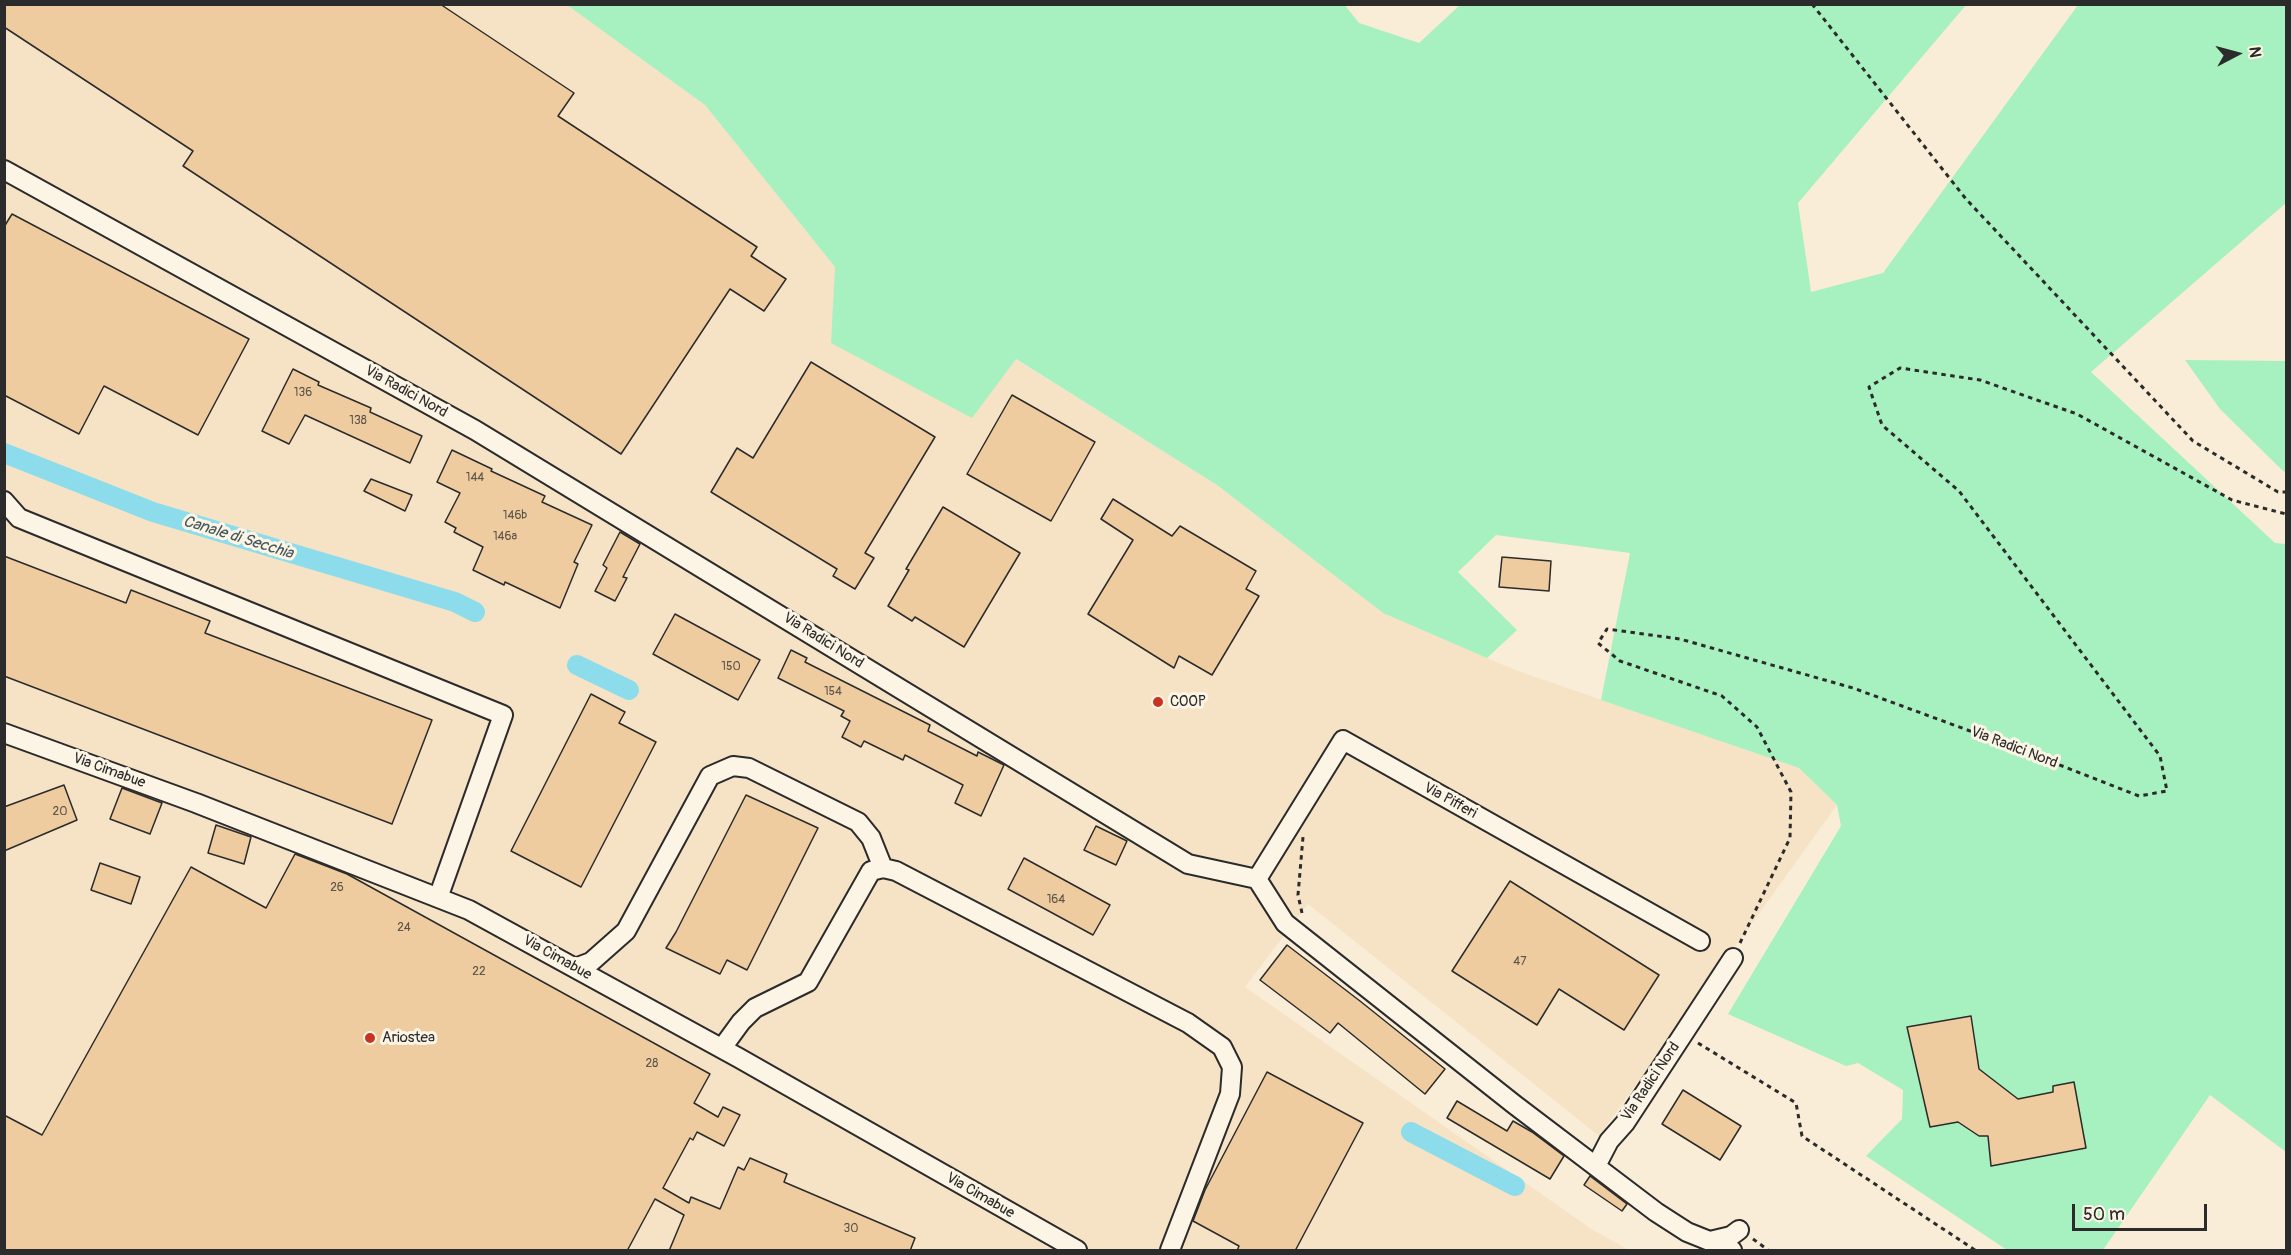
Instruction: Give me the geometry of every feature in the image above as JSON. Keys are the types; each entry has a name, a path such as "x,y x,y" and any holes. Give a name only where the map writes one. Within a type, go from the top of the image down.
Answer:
{"street":[{"name":"Via Radici Nord","path":"4,170 475,430 1188,864 1257,879"},
{"path":"4,501 19,518 503,715 438,898"},
{"name":"Via Cimabue","path":"4,733 196,803 469,910 722,1048 1077,1251"},
{"name":"Via Pifferi","path":"1257,879 1343,740 1700,941"},
{"path":"576,968 591,962 626,931 711,776 733,766 749,768 858,822 871,838 883,868"},
{"path":"722,1048 755,1008 808,982 871,871 883,868 896,871 1188,1023 1222,1047 1232,1066 1229,1100 1170,1251"},
{"path":"1257,879 1285,923 1515,1105 1707,1246 1732,1251"},
{"name":"Via Radici Nord","path":"1596,1166 1610,1141 1625,1123 1733,958"},
{"path":"1707,1246 1739,1230 1737,1240 1740,1251"}],"path":[{"path":"1812,4 1966,199 2193,441 2278,492 2286,492"},
{"name":"Via Radici Nord","path":"1733,958 1790,838 1791,792 1757,727 1740,711 1722,696 1620,661 1598,643 1607,628 1680,639 1853,688 2139,796 2167,791 2160,756 1959,491 1882,424 1869,387 1900,368 1980,380 2077,414 2232,500 2286,514"},
{"path":"1291,827 1305,838 1298,894 1304,920"},
{"path":"1684,1034 1796,1103 1802,1136 1975,1251"}],"shaded area":[{"path":"5,5 567,5 705,105 835,267 832,343 1015,359 1217,485 1383,613 1515,670 1799,768 1837,805 1599,1136 1308,904 1245,987 1593,1230 1629,1250 5,1250"}],"green space":[{"path":"1344,4 1359,23 1419,43 1460,5 1966,5 1798,203 1811,292 1883,273 2078,5 2286,5 2286,203 2091,372 2275,543 2286,544 2286,1152 2210,1095 2103,1250 2007,1250 1866,1156 1902,1119 1903,1090 1858,1063 1846,1066 1728,1014 1841,826 1837,805 1799,768 1601,700 1630,553 1496,535 1458,572 1517,630 1487,658 1383,613 1217,485 1016,359 972,418 831,343 835,267 705,105 567,5","holes":["1971,1016 1981,1082 2013,1100 2053,1092 2053,1086 2074,1082 2086,1148 1991,1166 1988,1136 1979,1136 1963,1125 1963,1121 1930,1127 1907,1028"]},
{"path":"2185,360 2286,361 2286,472 2220,409"}],"building":[{"path":"4,4 440,4 574,93 558,116 757,247 751,256 786,279 764,311 730,289 621,454 183,166 193,151 4,27"},
{"path":"12,214 249,339 198,435 104,386 79,434 4,395 4,227"},
{"path":"811,362 935,437 865,553 874,558 855,589 833,576 837,569 711,492 737,448 753,458"},
{"path":"293,369 319,382 318,385 371,408 370,412 422,436 410,463 305,415 289,444 262,431"},
{"path":"1012,395 1095,442 1051,521 967,474"},
{"path":"452,450 545,496 542,502 592,525 574,562 578,564 560,608 505,582 504,585 473,570 483,547 454,532 456,528 445,522 460,493 437,482"},
{"path":"371,479 412,495 405,511 364,491"},
{"path":"1113,499 1172,536 1180,526 1256,571 1246,589 1259,596 1212,675 1179,656 1174,668 1088,614 1133,540 1101,519"},
{"path":"943,507 1020,553 964,647 915,617 912,621 888,606 909,570 906,569"},
{"path":"620,532 640,544 623,577 627,578 615,601 595,591 607,568 603,565"},
{"path":"4,556 126,603 131,590 210,621 205,633 432,720 392,824 4,676"},
{"path":"1502,557 1551,561 1549,591 1499,587"},
{"path":"675,614 760,660 738,700 653,654"},
{"path":"791,650 807,658 805,662 930,725 928,731 977,756 978,752 1004,765 981,816 955,803 963,785 905,755 903,760 864,741 861,747 842,737 850,721 841,716 844,711 778,678"},
{"path":"591,694 625,712 619,723 656,742 581,887 511,851"},
{"path":"64,785 77,820 4,851 4,807"},
{"path":"122,788 162,803 150,834 110,819"},
{"path":"746,795 818,828 747,970 727,960 720,974 666,948"},
{"path":"216,825 251,837 244,864 208,853"},
{"path":"1096,826 1127,841 1116,865 1084,850"},
{"name":"Ariostea","path":"295,854 347,874 710,1074 694,1103 718,1117 723,1107 740,1115 724,1146 697,1132 693,1140 690,1138 663,1188 689,1203 691,1197 720,1209 738,1167 744,1170 750,1158 787,1174 784,1182 915,1238 910,1251 669,1251 684,1215 655,1199 627,1251 4,1251 4,1115 42,1135 191,867 266,908"},
{"path":"1024,858 1110,905 1093,935 1008,889"},
{"path":"100,863 140,877 131,904 91,890"},
{"path":"1510,881 1659,975 1624,1030 1559,989 1537,1025 1452,971"},
{"path":"1287,945 1445,1069 1425,1094 1338,1023 1330,1033 1260,980"},
{"path":"1971,1016 1979,1069 2018,1099 2053,1092 2053,1086 2074,1082 2086,1148 1991,1166 1988,1136 1979,1136 1958,1122 1930,1127 1907,1027"},
{"path":"1267,1072 1363,1123 1295,1251 1237,1251 1239,1246 1193,1221 1205,1190"},
{"path":"1683,1090 1741,1126 1720,1160 1662,1124"},
{"path":"1457,1101 1507,1131 1513,1121 1564,1156 1550,1179 1447,1118"},
{"path":"1590,1176 1627,1204 1622,1211 1584,1185"}],"waterway":[{"name":"Canale di Secchia","path":"4,453 153,512 455,602 475,612"},
{"name":"Canale di Secchia","path":"577,665 629,690"},
{"name":"Canale di Secchia","path":"1411,1132 1515,1186"}],"place":[{"name":"COOP","path":"1158,702"},
{"name":"Ariostea","path":"370,1038"}]}
